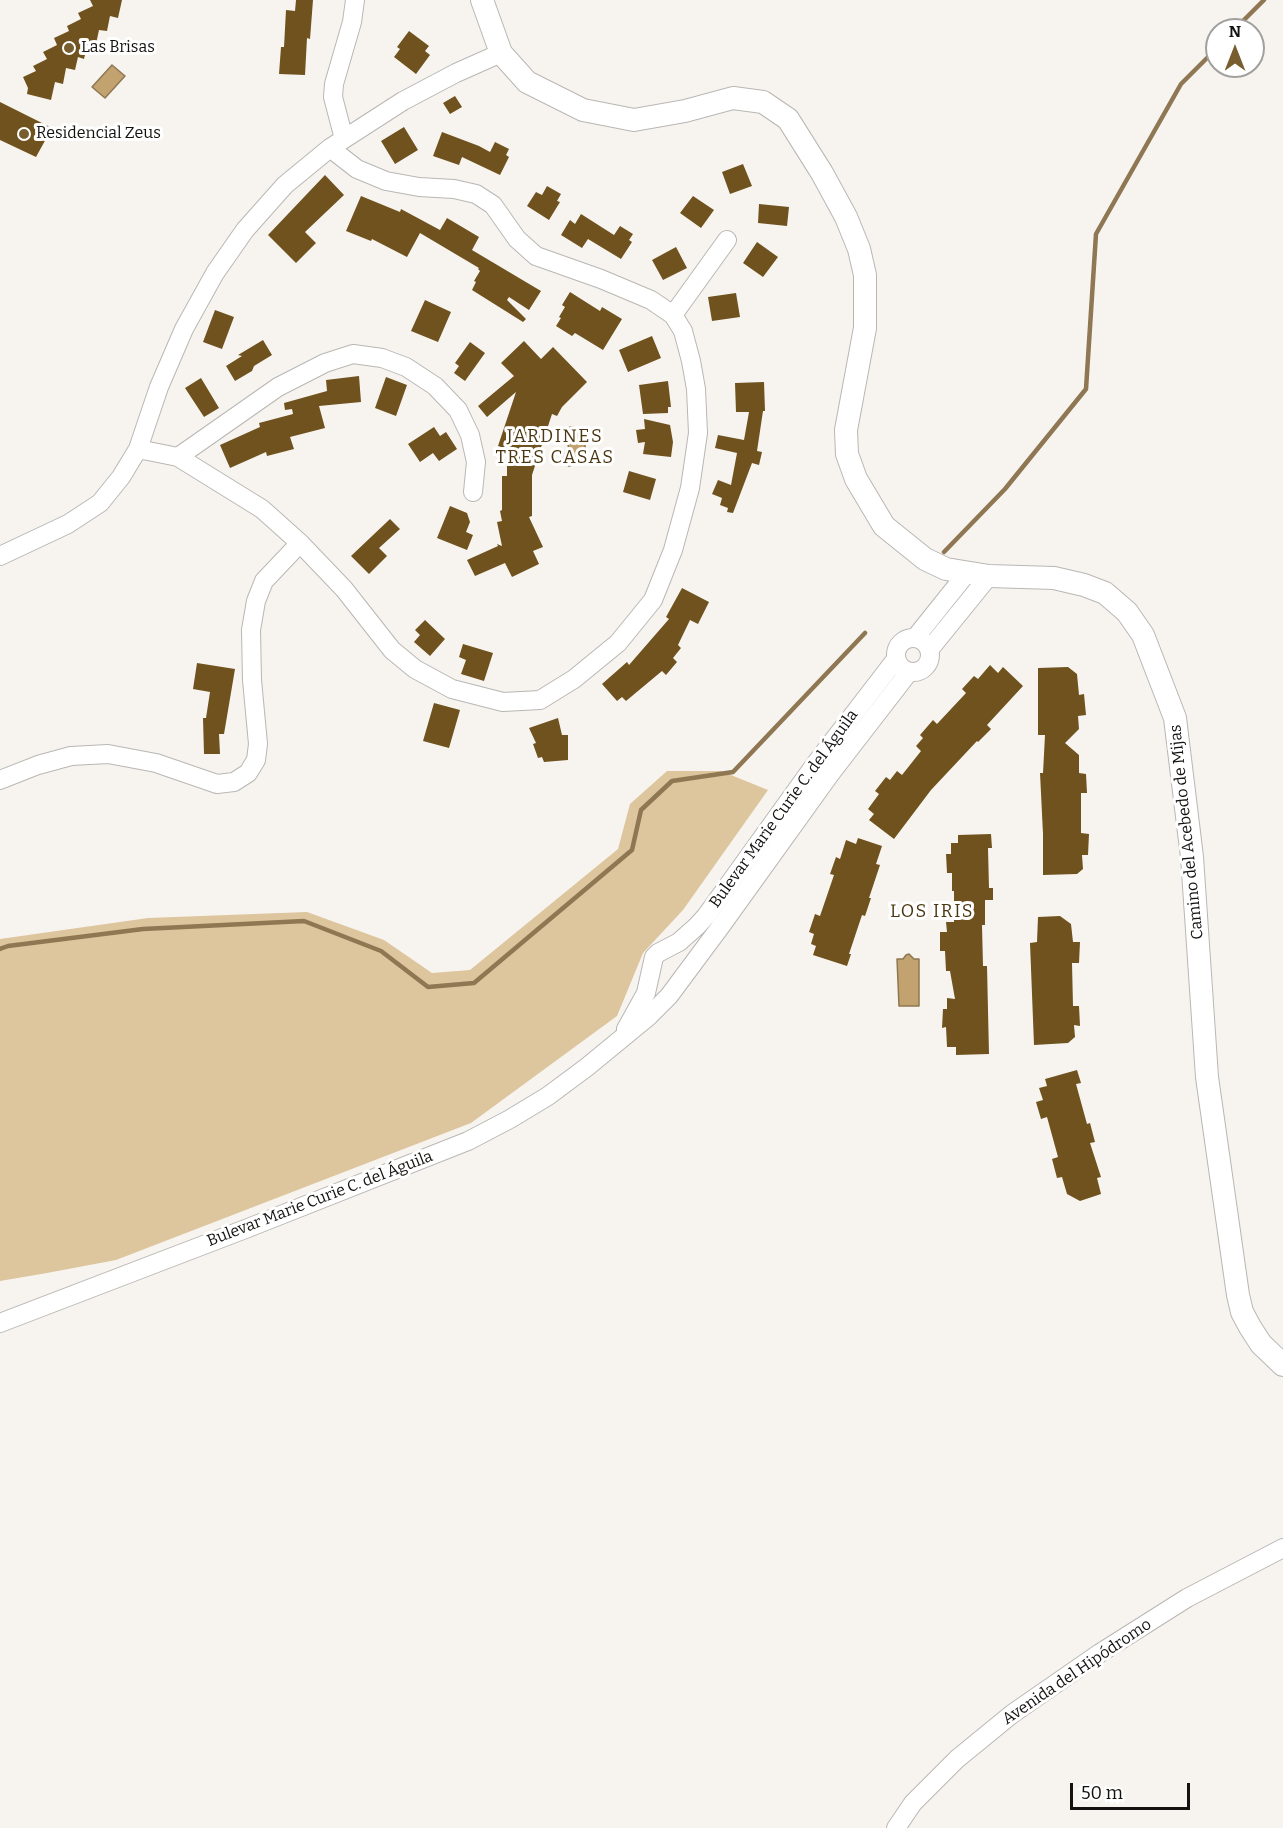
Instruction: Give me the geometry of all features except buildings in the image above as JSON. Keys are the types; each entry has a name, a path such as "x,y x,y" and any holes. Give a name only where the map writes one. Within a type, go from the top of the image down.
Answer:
{"street":[{"path":"138,449 178,457 262,509 300,543 344,589 392,650 415,669 452,689 503,702 540,700 574,679 618,644 653,600 673,550 690,488 698,433 696,389 683,331 673,315 651,300 536,256 517,239 493,205 476,194 454,189 419,187 386,181 357,169 337,144 333,97 333,84 352,22 356,0"},
{"name":"Camino del Acebedo de Mijas","path":"482,0 501,53 527,82 584,110 634,120 685,111 733,98 763,102 788,119 846,216 859,249 865,275 865,328 846,430 847,454 856,479 884,526 925,559 946,568 978,574 1054,578 1105,593 1127,612 1143,635 1175,718 1192,857 1208,1077 1238,1295 1242,1312 1250,1328 1261,1344 1283,1365"},
{"path":"0,556 68,524 100,503 120,477 138,449 159,387 184,329 215,273 245,230 285,185 337,144 403,101 456,73 501,53"},
{"path":"673,315 727,240"},
{"path":"178,457 278,387 325,363 353,354 382,358 406,367 435,386 459,410 470,435 476,462 473,492"},
{"path":"0,780 38,765 71,756 108,754 156,763 217,784 234,782 248,773 256,760 258,744 252,680 251,630 256,601 264,581 300,543"},
{"path":"915,638 978,574"},
{"path":"929,650 978,574"},
{"path":"909,638 924,642 929,650 930,657 926,666 921,670 909,672 899,666 896,659 900,644 909,638"},
{"name":"Bulevar Marie Curie C. del Águila","path":"621,1038 646,993 654,957 679,942 706,916 816,763 896,659"},
{"name":"Bulevar Marie Curie C. del Águila","path":"0,1323 468,1141 548,1096 649,1016 669,996 831,773 909,672"},
{"path":"652,966 654,975 669,983 684,975 687,966 682,955 671,950 664,950"},
{"name":"Avenida del Hipódromo","path":"896,1828 913,1803 957,1759 1012,1714 1100,1653 1186,1598 1283,1548"}],"shaded area":[{"path":"112,65 125,76 105,98 92,87"},
{"path":"570,427 582,429 585,448 576,464 569,466 563,460 564,454 569,450 566,433"},
{"path":"667,771 721,771 768,790 683,910 643,953 617,1016 471,1123 116,1260 0,1281 0,939 148,918 307,912 384,940 432,973 470,970 618,849 630,804"},
{"path":"909,954 914,959 919,959 919,1006 899,1006 897,959 903,959"}],"waterway":[{"path":"1246,18 1264,0"},
{"path":"944,552 1005,489 1086,389 1096,234 1181,84 1205,60"},
{"path":"0,949 8,946 143,929 304,921 381,951 428,987 474,983 632,850 641,810 672,781 733,772 865,633"}],"place":[{"name":"Las Brisas","path":"69,48"},
{"name":"Residencial Zeus","path":"24,134"}],"district":[{"name":"JARDINES TRES CASAS","path":"555,447"},
{"name":"LOS IRIS","path":"932,912"}]}
